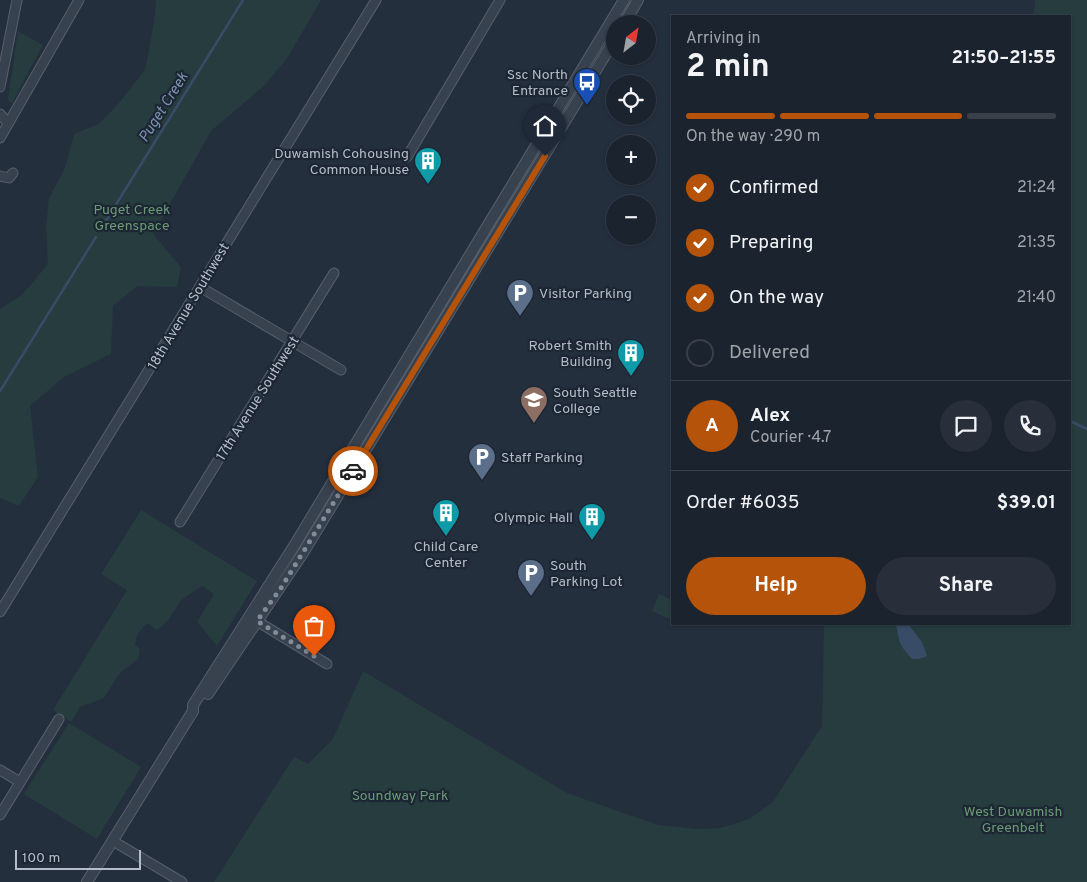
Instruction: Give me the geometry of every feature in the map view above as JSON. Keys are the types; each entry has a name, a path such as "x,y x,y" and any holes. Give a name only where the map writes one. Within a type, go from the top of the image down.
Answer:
{"street":[{"path":"0,88 17,0"},
{"path":"0,138 79,0"},
{"name":"18th Avenue Southwest","path":"0,612 376,0"},
{"path":"407,157 500,0"},
{"path":"253,619 624,0"},
{"path":"629,15 638,0"},
{"path":"87,882 193,711 193,705 253,619 304,553 606,54"},
{"path":"0,114 8,124"},
{"path":"0,176 9,178 13,173"},
{"name":"17th Avenue Southwest","path":"180,522 334,273"},
{"path":"200,287 341,370"},
{"path":"253,619 327,664"},
{"path":"0,815 59,719"},
{"path":"0,770 20,782"},
{"path":"113,841 182,882"}],"green space":[{"name":"Puget Creek Greenspace","path":"156,0 321,0 288,57 265,85 211,131 153,234 181,267 177,287 137,286 113,306 111,354 64,377 30,406 38,477 19,506 0,498 0,309 22,295 48,264 46,227 49,198 65,168 74,134 99,124 145,70 154,23"},
{"path":"1035,0 1087,0 1087,882 214,882 294,757 308,764 333,739 363,671 567,793 658,825 698,829 721,828 749,819 773,802 822,726 824,625 1071,625 1071,15 1033,15"},
{"path":"18,31 43,45 12,103 8,100"},
{"path":"141,510 257,581 217,646 197,622 214,594 202,586 181,600 167,622 157,630 147,623 137,635 135,645 140,649 138,659 119,674 104,698 80,707 71,722 53,710 127,590 101,574"},
{"path":"659,594 671,600 671,620 652,611"},
{"path":"69,723 141,767 97,839 24,794"}],"water":[{"path":"896,625 909,625 922,642 927,656 912,659 904,650 898,636"}],"waterway":[{"name":"Puget Creek","path":"102,227 243,0"},
{"name":"Puget Creek","path":"0,391 96,237"},
{"path":"1071,421 1087,429"}],"way so far":[{"path":"314,656 257,621 304,553 353,471"}],"place":[{"name":"Ssc North Entrance","path":"587,106"},
{"name":"Duwamish Cohousing Common House","path":"428,185"},
{"name":"Visitor Parking","path":"520,317"},
{"name":"Robert Smith Building","path":"631,377"},
{"name":"South Seattle College","path":"534,424"},
{"name":"Staff Parking","path":"482,481"},
{"name":"Child Care Center","path":"446,537"},
{"name":"Olympic Hall","path":"592,541"},
{"name":"South Parking Lot","path":"531,597"}],"route":[{"path":"353,471 545,156"}],"park label":[{"name":"Soundway Park","path":"400,795"},
{"name":"West Duwamish Greenbelt","path":"1013,820"}]}
